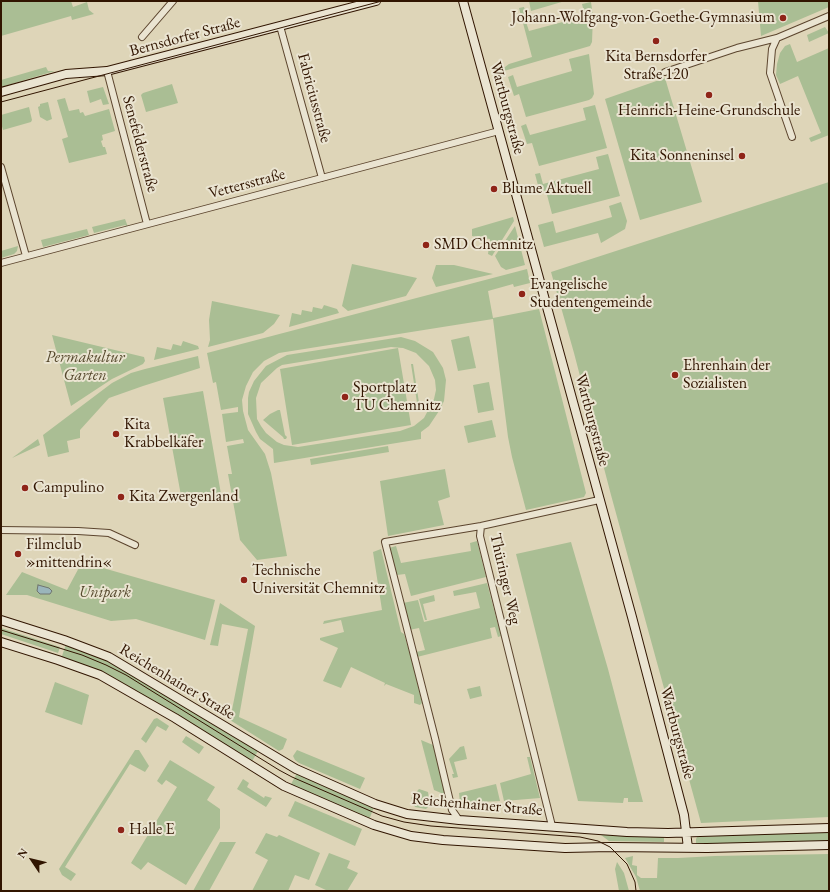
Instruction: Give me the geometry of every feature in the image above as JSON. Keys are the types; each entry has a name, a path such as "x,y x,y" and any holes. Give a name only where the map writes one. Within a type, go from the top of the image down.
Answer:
{"street":[{"path":"142,37 173,1"},
{"name":"Bernsdorfer Straße","path":"1,92 66,74 107,71 376,1"},
{"name":"Wartburgstraße","path":"463,1 632,617 684,815 688,848"},
{"path":"665,72 736,48 777,38 829,16"},
{"name":"Fabriciusstraße","path":"280,26 322,178"},
{"path":"777,38 772,49 770,73 792,137"},
{"name":"Senefelderstraße","path":"107,71 147,224"},
{"name":"Vettersstraße","path":"1,263 499,131"},
{"path":"1,167 26,256"},
{"path":"481,526 599,500"},
{"name":"Thüringer Weg","path":"459,820 452,810 385,542 481,526 480,536 552,826"},
{"path":"1,530 104,532 110,533 135,545"},
{"name":"Reichenhainer Straße","path":"1,620 64,640 109,657 283,762 310,776 370,802 396,811 420,816 459,820 627,832 829,828"},
{"name":"Reichenhainer Straße","path":"1,642 100,675 187,726 284,786 387,830 428,839 565,848 688,848 829,845"}],"green space":[{"path":"1,1 71,1 73,7 87,2 89,10 94,14 72,20 71,16 1,36"},
{"path":"529,1 565,1 531,11"},
{"name":"Johann-Wolfgang-von-Goethe-Gymnasium","path":"758,1 829,1 829,7 761,36"},
{"path":"591,2 593,16 592,42 590,46 497,73 509,64 532,57 519,8 524,7 527,19 525,19 529,31 585,16 582,4"},
{"path":"825,27 829,33 809,42 807,35"},
{"path":"790,44 797,62 829,48 829,135 811,142 809,138 821,133 798,76 780,84 776,75 780,53 785,46"},
{"path":"589,54 594,94 592,98 526,117 519,94 514,96 508,77 513,75 517,87 572,71 569,59"},
{"path":"46,67 48,71 55,71 1,87 1,80"},
{"path":"665,78 702,202 640,220 605,99"},
{"path":"172,84 178,103 146,112 141,95 143,93"},
{"path":"103,87 109,104 103,105 101,99 90,103 87,91"},
{"path":"65,98 69,111 79,109 80,113 83,112 85,116 109,109 115,131 102,135 103,140 101,141 107,154 69,163 62,139 68,137 57,100"},
{"path":"48,102 52,119 47,121 40,117 38,107 40,104"},
{"path":"595,105 607,148 539,166 532,143 527,144 521,126 526,124 530,135 586,120 583,108"},
{"path":"29,107 32,120 31,122 3,130 1,115"},
{"path":"608,154 620,196 552,214 546,191 540,193 535,174 540,173 543,184 599,169 596,157"},
{"path":"829,182 829,817 701,823 551,272"},
{"path":"621,202 627,221 625,229 601,243 598,233 544,247 538,225 553,221 556,233 612,217 609,206"},
{"path":"513,217 514,221 492,256 488,254 490,239 472,236 472,229"},
{"path":"125,219 128,227 125,225 94,233 92,227"},
{"path":"515,226 525,265 506,270 501,267 495,256"},
{"path":"87,229 89,235 43,247 41,240"},
{"path":"18,246 17,251 14,254 1,258 1,251"},
{"path":"352,264 417,278 406,296 348,311 342,306"},
{"path":"436,265 454,265 493,274 436,287 432,278"},
{"path":"527,269 530,283 514,287 513,284 488,291 493,318 539,309 586,493 584,497 526,510 508,437 493,319 279,353 264,361 253,372 246,386 242,400 248,430 265,454 271,473 287,556 257,560 240,540 228,474 232,474 227,446 244,443 243,439 226,442 222,414 238,412 238,407 221,410 216,382 213,383 207,353"},
{"path":"212,301 280,315 274,324 263,333 208,347 210,340 209,320"},
{"path":"324,305 337,309 339,313 289,327 292,313 301,315 302,310 312,312 313,307 322,309"},
{"name":"Permakultur Garten","path":"52,335 144,357 145,361 143,364 112,379 71,406"},
{"path":"469,336 476,368 458,371 451,340"},
{"path":"401,337 415,341 433,352 443,368 446,380 444,401 429,426 421,432 421,439 274,463 273,449 260,439 248,414 248,398 254,381 266,366 287,355","holes":["391,347 403,348 416,353 429,366 435,380 436,390 434,399 424,418 414,426 400,431 298,447 284,445 277,442 266,433 257,419 256,398 261,383 282,365"]},
{"path":"183,341 198,346 199,349 154,360 157,347 171,350 173,344 181,346"},
{"name":"Sportplatz TU Chemnitz","path":"398,348 411,425 292,445 280,369"},
{"path":"198,356 200,368 109,398 80,430 80,438 67,441 69,452 48,457 43,435 112,383 131,373"},
{"path":"411,364 413,364 420,409 418,409"},
{"path":"489,382 494,410 478,413 473,385"},
{"path":"203,391 221,494 182,501 163,398"},
{"path":"280,410 285,435 287,437 286,439 284,439 263,420"},
{"path":"492,420 496,437 468,443 464,426"},
{"path":"38,439 40,445 12,458"},
{"path":"388,446 389,452 311,465 310,459"},
{"path":"445,469 450,497 438,501 444,525 388,536 380,481"},
{"path":"477,541 486,577 411,596 405,574 397,575 389,548 396,546 401,563 471,551 470,543"},
{"path":"571,542 608,669 643,802 628,802 628,798 624,798 623,803 578,801 516,554"},
{"path":"381,549 401,632 404,634 411,657 422,703 420,705 414,703 414,695 386,684 384,686 385,683 351,667 341,688 323,681 338,648 320,640 320,638 344,632 341,620 323,624 324,621 382,610 373,552"},
{"name":"Unipark","path":"82,562 215,600 205,640 136,619 111,621 27,595 6,595 22,572 67,590"},
{"path":"487,583 501,636 498,637 495,627 490,628 492,638 417,657 416,652 425,650 419,628 409,630 403,603 418,600 424,622 480,608 476,592 454,596 453,591"},
{"path":"434,595 435,601 423,604 427,620 425,620 419,599"},
{"path":"220,603 255,626 239,717 287,739 283,749 279,751 230,720 248,629 222,624 218,646 210,645"},
{"path":"1,628 60,647 58,653 1,634"},
{"path":"66,644 103,658 258,751 251,763 195,729 61,659"},
{"path":"55,682 89,695 82,725 45,712"},
{"path":"480,686 482,696 470,699 467,689"},
{"path":"157,718 169,726 166,731 157,726 146,743 141,739 154,719"},
{"path":"186,736 204,747 199,754 182,742"},
{"path":"421,740 433,745 446,795 434,790"},
{"path":"464,746 467,759 454,762 458,777 453,778 452,774 454,774 449,759 460,747"},
{"path":"135,750 139,750 149,766 145,772 130,764 65,867 76,874 71,881 62,875 59,869"},
{"path":"297,750 365,778 360,789 299,763 293,756"},
{"path":"527,757 530,757 540,798 504,801 500,783 531,774"},
{"path":"170,760 215,787 207,800 220,809 220,828 186,885 148,862 141,870 131,863 177,787 166,780 162,785 157,781"},
{"path":"297,773 374,807 369,820 290,786"},
{"path":"243,779 249,783 247,787 264,798 265,796 272,798 266,807 237,789"},
{"path":"496,784 500,801 460,803 459,793"},
{"path":"419,789 428,792 430,805 426,809 415,807 411,798"},
{"path":"295,801 362,829 355,846 288,816"},
{"path":"829,831 829,841 775,844 696,844 697,837"},
{"path":"597,832 664,836 664,842 609,841"},
{"path":"266,833 277,837 279,835 320,853 309,880 295,875 288,891 252,891 268,860 255,853"},
{"path":"220,842 236,842 209,891 193,891"},
{"path":"329,853 350,861 347,868 358,873 347,891 328,891 315,885"},
{"path":"829,854 829,891 640,891 636,877 625,858 633,856 632,865 637,866 637,875 641,878 657,878 658,858"},
{"path":"617,862 624,873 629,891 619,891 615,869"}],"water":[{"path":"38,585 49,588 52,591 50,594 40,594 37,591"}],"tram line":[{"path":"1,102 382,1"},
{"path":"1,630 82,655 106,665 126,675 279,770 382,816 404,822 431,826 580,837 598,841 610,847 627,864 635,882 636,891"}],"place":[{"name":"Johann-Wolfgang-von-Goethe-Gymnasium","path":"783,18"},
{"name":"Kita Bernsdorfer Straße 120","path":"656,41"},
{"name":"Heinrich-Heine-Grundschule","path":"709,95"},
{"name":"Kita Sonneninsel","path":"742,156"},
{"name":"Blume Aktuell","path":"494,189"},
{"name":"SMD Chemnitz","path":"426,245"},
{"name":"Evangelische Studentengemeinde","path":"522,294"},
{"name":"Ehrenhain der Sozialisten","path":"675,375"},
{"name":"Sportplatz TU Chemnitz","path":"345,397"},
{"name":"Kita Krabbelkäfer","path":"116,434"},
{"name":"Campulino","path":"25,488"},
{"name":"Kita Zwergenland","path":"121,497"},
{"name":"Filmclub »mittendrin«","path":"18,554"},
{"name":"Technische Universität Chemnitz","path":"244,580"},
{"name":"Halle E","path":"121,830"}]}
